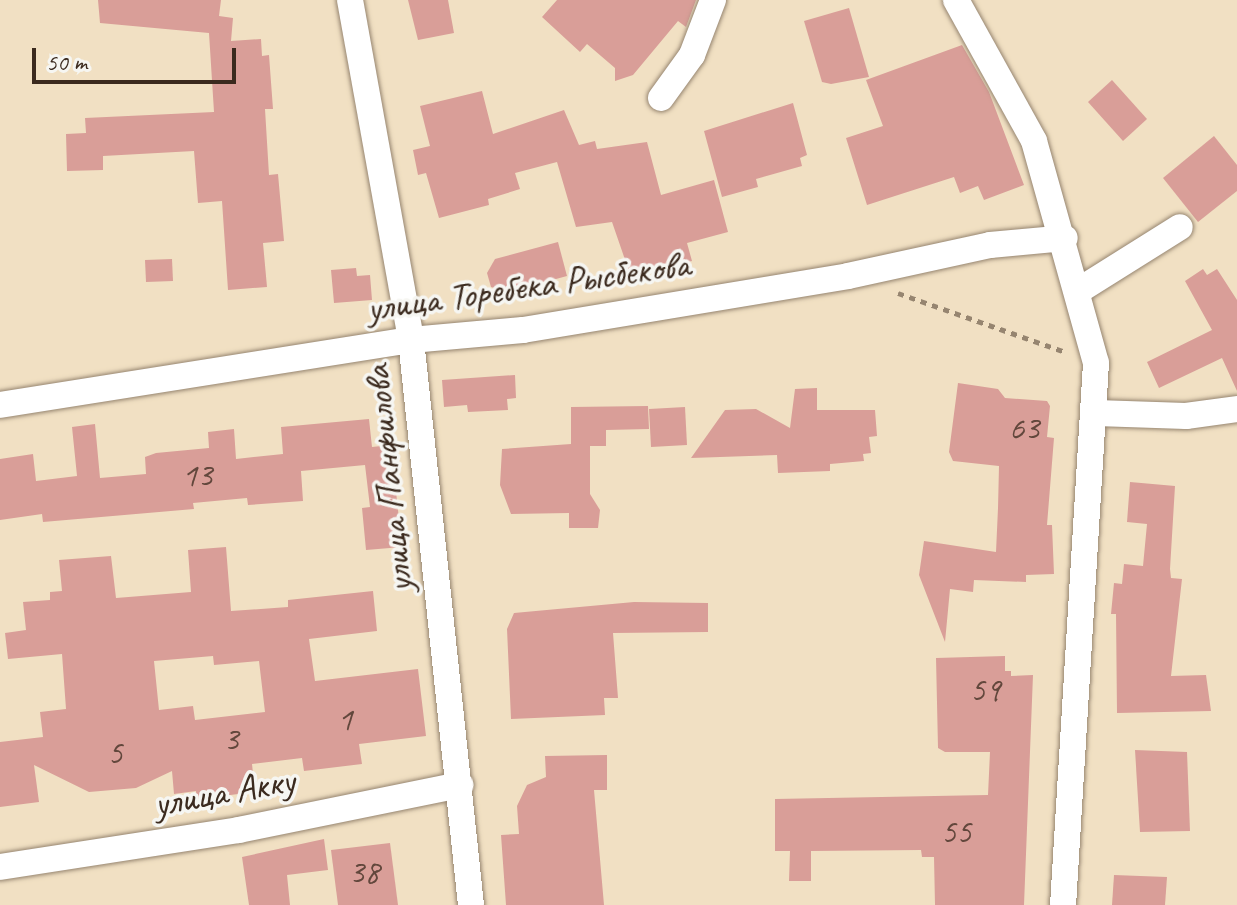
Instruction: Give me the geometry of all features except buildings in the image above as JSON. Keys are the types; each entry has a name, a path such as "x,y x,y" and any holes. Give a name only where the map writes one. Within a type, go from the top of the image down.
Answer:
{"street":[{"name":"улица Панфилова","path":"350,0 411,340 471,905"},
{"path":"661,98 692,55 713,0"},
{"path":"956,0 1034,141 1065,238 1096,363 1096,413 1063,905"},
{"path":"1078,291 1180,227"},
{"name":"улица Торебека Рысбекова","path":"0,405 411,340 523,330 848,276 990,245 1065,238"},
{"path":"1096,413 1207,413 1237,409"},
{"path":"1207,413 1237,431"},
{"name":"улица Акку","path":"0,867 239,830 460,785"}],"path":[{"path":"891,291 1096,363"}]}
